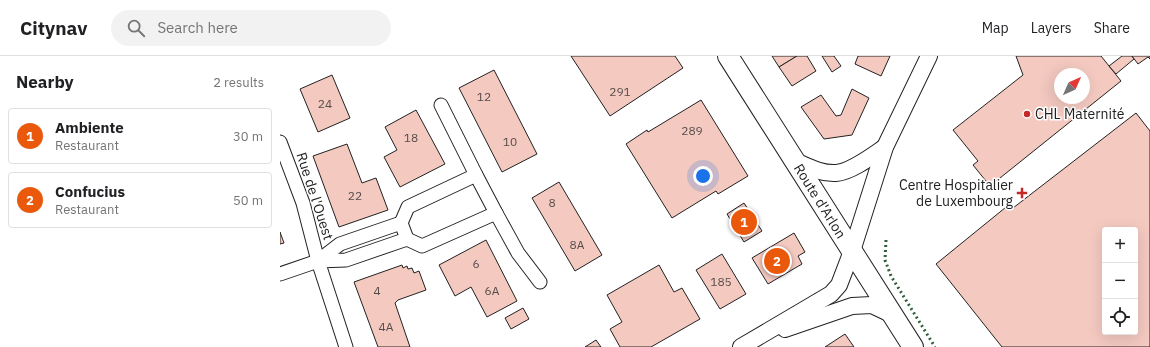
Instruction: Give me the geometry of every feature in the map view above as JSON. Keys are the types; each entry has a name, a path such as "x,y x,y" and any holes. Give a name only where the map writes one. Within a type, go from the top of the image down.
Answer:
{"main road":[{"name":"Route d'Arlon","path":"728,56 913,347"}],"street":[{"path":"746,344 831,294 838,285 852,251 885,147 929,56"},
{"path":"441,106 518,253 540,282"},
{"name":"Rue de l'Ouest","path":"280,142 303,203 318,261 346,347"},
{"path":"795,161 817,170 836,173 850,169 885,147"},
{"path":"476,175 408,207 400,223 407,239 422,246 496,213"},
{"name":"Rue de l'Ouest","path":"318,261 340,244 400,223"},
{"name":"Rue de l'Ouest","path":"318,261 346,260 407,239"},
{"path":"280,274 318,261"},
{"path":"746,344 852,306 872,305 893,315"}],"building":[{"path":"571,56 675,56 683,68 610,116"},
{"path":"772,56 797,56 779,67"},
{"path":"797,56 807,56 816,71 792,86 779,67"},
{"path":"822,56 834,56 841,66 832,72"},
{"path":"858,56 890,56 881,76 855,64"},
{"name":"CHL Maternité","path":"1016,56 1101,56 1121,81 990,186 973,165 978,161 953,130 1023,75"},
{"path":"1122,56 1132,56 1134,59 1116,74 1109,66"},
{"path":"1132,56 1150,56 1150,59 1148,57 1138,64"},
{"path":"494,70 537,154 502,172 459,88"},
{"path":"332,75 350,118 318,132 300,89"},
{"path":"852,89 869,98 852,135 824,139 801,107 821,95 836,116 841,115"},
{"path":"701,100 748,176 718,194 716,191 672,218 626,144 647,130 648,132"},
{"path":"416,110 445,164 400,187 384,157 397,150 385,127"},
{"path":"1136,113 1150,131 1150,347 1002,347 936,264 1011,203 1013,208"},
{"path":"347,144 362,183 376,178 388,210 339,227 313,156"},
{"path":"559,182 602,255 575,271 532,198"},
{"path":"744,203 762,231 744,242 727,214"},
{"path":"280,232 284,243 280,244"},
{"path":"794,233 805,252 798,256 802,264 768,284 752,258"},
{"path":"486,240 517,301 487,317 471,287 455,296 439,265"},
{"path":"722,254 746,294 720,309 696,270"},
{"path":"402,265 403,268 407,266 408,269 412,268 414,273 419,271 426,290 398,300 395,303 410,347 378,347 354,282"},
{"path":"659,265 674,292 682,288 700,319 651,347 620,347 610,329 622,322 607,295"},
{"path":"523,308 529,319 511,329 505,318"},
{"path":"845,334 854,347 825,347"},
{"path":"596,340 601,347 585,347"}],"hedge":[{"path":"886,240 885,260 891,276 935,347"}],"place":[{"name":"CHL Maternité","path":"1027,114"},
{"name":"Centre Hospitalier de Luxembourg","path":"1022,193"},
{"name":"Ambiente","path":"744,222"},
{"name":"Confucius","path":"777,261"}]}
